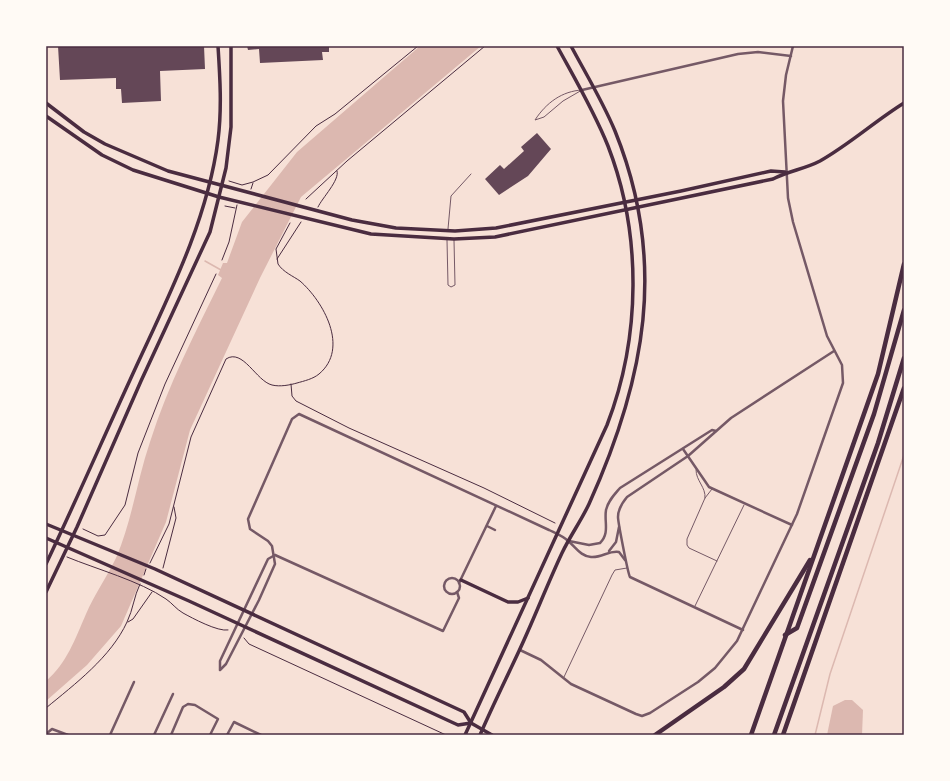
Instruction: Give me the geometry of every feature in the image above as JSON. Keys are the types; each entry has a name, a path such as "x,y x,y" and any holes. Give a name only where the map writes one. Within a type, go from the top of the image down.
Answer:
{"highway":[{"path":"750,735 878,374 904,264"},
{"path":"786,635 797,628 874,414 904,310"},
{"path":"774,735 880,435 904,358"},
{"path":"783,735 904,388"},
{"path":"655,735 724,687 744,668 815,550"}],"main road":[{"path":"46,564 162,313 196,228 210,182 219,126 218,46"},
{"path":"46,592 64,556 210,232 222,186 231,127 231,46"},
{"path":"465,735 558,535 607,425 627,357 632,320 633,283 631,244 624,202 608,147 582,90 557,46"},
{"path":"480,735 569,541 588,506 612,450 634,380 641,343 645,288 644,249 636,200 629,170 616,134 571,46"},
{"path":"46,116 102,155 133,170 206,194 371,234 454,239 495,237 626,211 773,179 787,172 808,166 823,159 858,138 904,103"},
{"path":"46,104 84,132 120,151 168,171 352,220 396,228 448,231 496,228 771,171 787,172"},
{"path":"46,524 161,572 464,712 471,723 492,735"},
{"path":"46,538 147,582 458,724 471,723"},
{"path":"460,582 508,602 518,602 528,598"}],"street":[{"path":"520,650 540,660 571,684 642,716 650,713 698,682 715,668 731,650 743,630 792,525 843,383 842,365 827,336 792,218 788,198 783,101 786,75 793,46"},
{"path":"582,90 738,54 758,52 791,56"},
{"path":"743,630 632,578 626,568 626,554 619,525 618,513 627,497 688,456 714,434 716,430 737,414 834,352"},
{"path":"275,555 268,559 220,661 220,670 226,664 275,564 275,555 272,546 268,541 250,529 248,519 292,419 299,414 569,541 589,545 600,543 606,534 606,511 611,498 620,488 712,430 716,430"},
{"path":"683,449 706,485 744,504 792,525"},
{"path":"460,582 453,579 448,579 444,588 447,593 452,594 457,592 460,588 460,582 496,506"},
{"path":"608,553 616,542 619,525"},
{"path":"486,526 495,530"},
{"path":"569,541 578,552 586,555 600,556 613,551 619,552 625,560"},
{"path":"275,555 443,631 459,598 457,592"},
{"path":"110,735 134,682"},
{"path":"154,735 173,694"},
{"path":"171,735 183,707 188,704 195,705 218,719 210,735"},
{"path":"227,735 234,722 261,735"},
{"path":"46,734 52,729 68,735"}],"lane":[{"path":"571,90 582,90 563,101 544,118 535,120 540,113 558,97 571,90"},
{"path":"448,231 450,196 471,174"},
{"path":"447,239 448,285 451,287 455,285 454,239"},
{"path":"696,469 696,477 705,490 705,498"},
{"path":"712,489 705,498 687,540 687,545 689,548 718,561"},
{"path":"695,607 744,504"},
{"path":"563,677 612,575 615,570 626,568"}],"path":[{"path":"229,181 242,185 253,182 271,172 316,126 335,114 418,46"},
{"path":"306,199 347,161 485,46"},
{"path":"317,210 328,190 336,181 338,176 337,171"},
{"path":"250,194 253,182"},
{"path":"222,260 229,242 236,208 225,206"},
{"path":"277,260 301,225 302,218"},
{"path":"46,708 88,673 112,646 127,622 136,593 167,530 191,437 226,359 233,356 238,357 248,364 258,377 273,386 291,384 312,378 324,368 330,356 332,334 327,316 320,302 300,281 280,267 277,260 277,247 290,223"},
{"path":"82,529 98,536 105,535 125,505 138,453 165,384 216,274"},
{"path":"291,384 292,396 296,401 349,428 484,488 555,523"},
{"path":"161,572 176,518 174,507"},
{"path":"64,556 102,570 148,590 169,601 183,613 218,630 228,630"},
{"path":"127,622 133,619 152,592"},
{"path":"244,638 249,644 446,735 453,735"}],"shaded area":[{"path":"420,46 481,46 301,197 260,278 190,430 166,522 121,626 87,665 46,701 46,681 60,666 70,650 89,607 109,572 122,544 145,456 157,421 183,358 222,278 218,275 223,263 227,263 242,222 297,152"},
{"path":"845,700 852,700 863,710 862,735 827,735 833,706"}],"building":[{"path":"58,46 204,46 205,69 160,71 161,101 122,103 121,89 116,89 116,78 60,80"},
{"path":"247,46 329,46 329,52 322,52 323,60 260,63 259,49 248,50"},
{"path":"537,133 551,149 528,176 499,195 485,179 500,165 504,169 524,151 521,147"}],"waterway":[{"path":"205,261 221,270"},
{"path":"815,735 830,674 904,455"}]}
